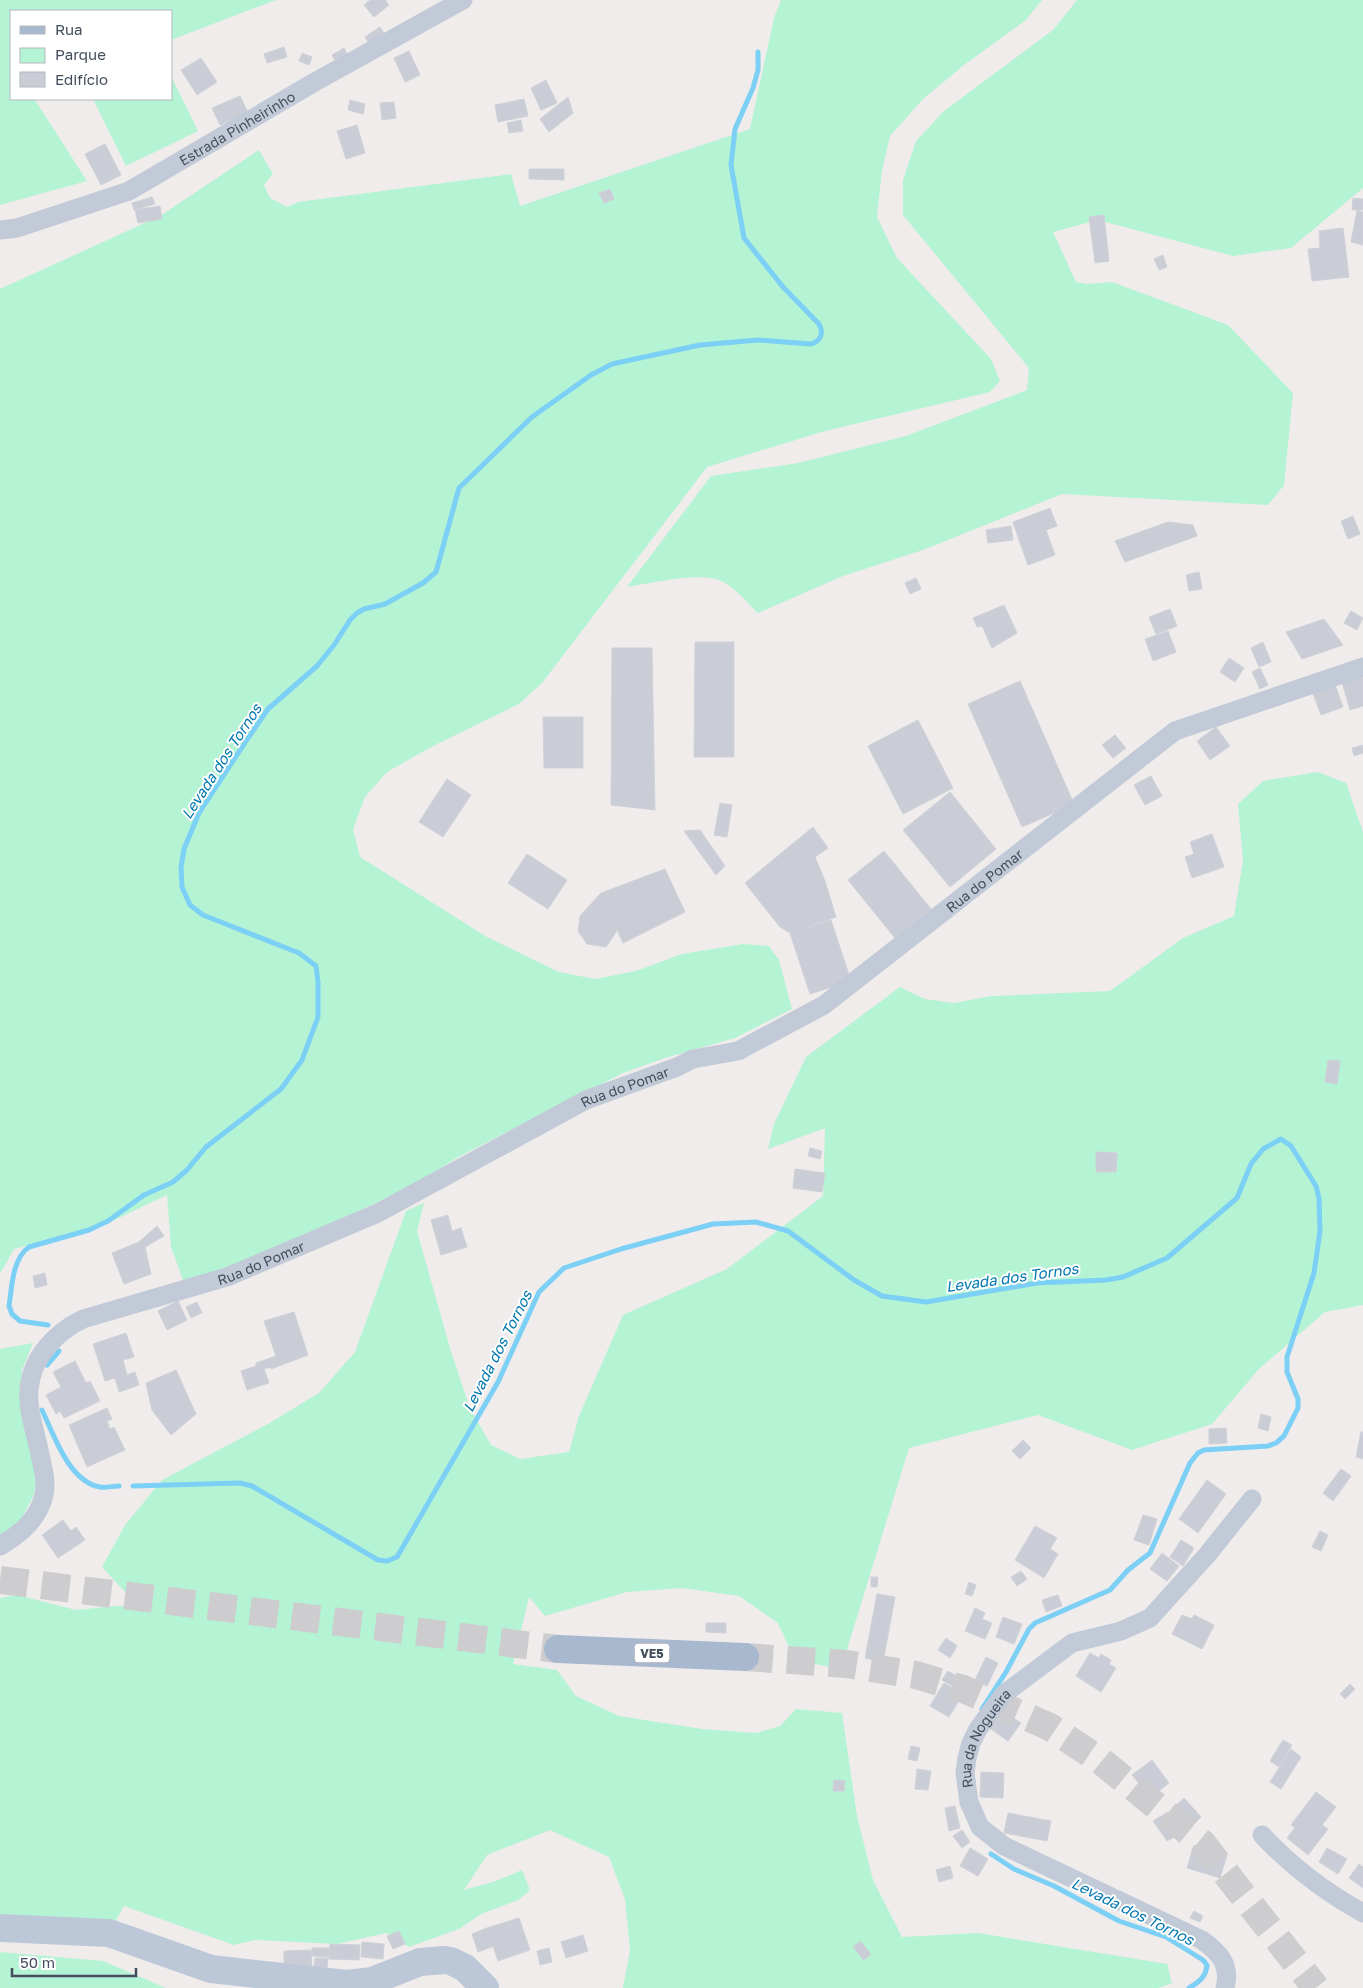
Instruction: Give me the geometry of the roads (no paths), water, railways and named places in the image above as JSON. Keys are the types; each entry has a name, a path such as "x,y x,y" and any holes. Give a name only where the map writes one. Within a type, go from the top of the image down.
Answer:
{"main road":[{"name":"VE5","path":"558,1649 746,1657"}],"street":[{"name":"Estrada Pinheirinho","path":"0,230 16,228 130,191 313,83 463,0"},
{"name":"Rua do Pomar","path":"0,1546 25,1530 36,1514 43,1498 45,1479 30,1405 29,1390 36,1364 51,1341 68,1327 83,1320 227,1277 378,1213 586,1100 677,1067 693,1059 738,1050 824,1006 1176,731 1363,667"},
{"name":"Rua da Nogueira","path":"1225,1988 1227,1974 1222,1958 1217,1951 1202,1940 1004,1846 980,1827 969,1802 965,1773 967,1758 974,1736 1004,1694 1072,1643 1121,1631 1150,1618 1207,1555 1252,1499"},
{"path":"1262,1835 1287,1861 1335,1898 1363,1914"},
{"path":"0,1928 109,1933 211,1969 346,1984 372,1981 420,1962 444,1960 451,1961 465,1968 484,1987"}],"waterway":[{"name":"Levada dos Tornos","path":"48,1325 20,1321 12,1314 9,1306 16,1266 23,1252 29,1247 89,1230 108,1221 144,1195 173,1182 187,1170 206,1147 281,1089 302,1060 318,1017 316,966 299,953 203,915 190,905 182,887 181,867 184,849 199,813 268,709 317,666 357,613 364,609 385,604 423,583 436,572 459,488 532,417 591,375 612,364 700,345 758,340 811,344 821,336 819,324 783,287 744,238 731,165 735,129 753,88 758,70 758,52"},
{"name":"Levada dos Tornos","path":"133,1486 240,1483 252,1486 378,1560 387,1561 397,1557 498,1382 539,1292 564,1268 621,1249 713,1224 756,1222 788,1231 854,1280 882,1296 926,1302 1037,1283 1106,1280 1123,1277 1167,1258 1237,1198 1251,1164 1263,1149 1281,1139 1291,1146 1316,1186 1319,1198 1320,1231 1314,1273 1287,1357 1287,1372 1298,1399 1298,1408 1284,1436 1276,1443 1268,1446 1204,1450 1198,1453 1190,1463 1150,1553 1128,1570 1110,1590 1035,1623 1029,1629 1006,1672 982,1709"},
{"name":"Levada dos Tornos","path":"47,1365 59,1351"},
{"name":"Levada dos Tornos","path":"42,1410 57,1444 71,1467 80,1476 89,1483 100,1487 119,1486"},
{"name":"Levada dos Tornos","path":"991,1854 1014,1869 1054,1886 1119,1921 1166,1937 1203,1960 1207,1965 1204,1976 1189,1988"}],"tunnel":[{"path":"0,1580 558,1649"},
{"path":"745,1657 846,1664 916,1675 963,1689 1050,1727 1101,1761 1202,1843 1316,1988"}]}
